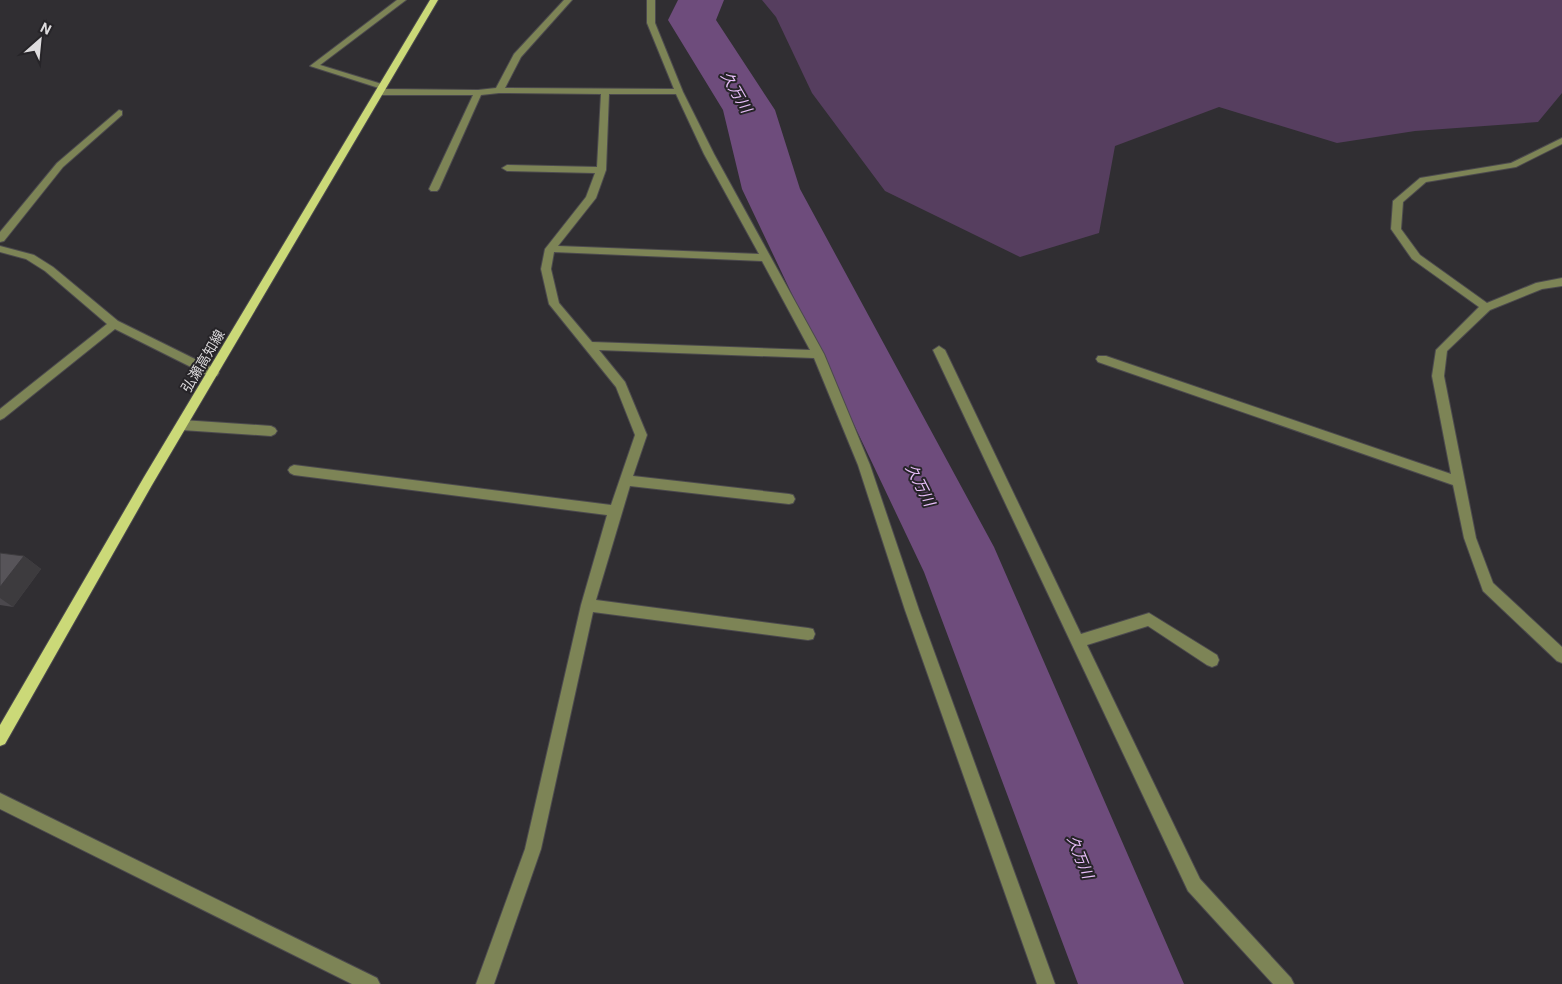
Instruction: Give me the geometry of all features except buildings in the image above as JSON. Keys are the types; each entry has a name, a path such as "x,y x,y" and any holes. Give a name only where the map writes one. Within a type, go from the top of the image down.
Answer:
{"main road":[{"name":"弘瀬高知線","path":"0,739 148,481 214,373 434,0"}],"street":[{"path":"402,0 314,66 381,90 478,93 499,90 679,92"},
{"path":"499,90 516,56 568,0"},
{"path":"651,0 651,23 679,92 709,154 818,354 864,465 912,610 1046,984"},
{"path":"485,984 533,849 588,604 615,511 641,435 621,384 554,304 546,268 550,249 591,198 601,170 605,91"},
{"path":"434,189 478,93"},
{"path":"0,239 60,164 119,113"},
{"path":"1486,308 1416,257 1396,230 1398,202 1422,180 1512,165 1562,141"},
{"path":"508,168 601,170"},
{"path":"0,249 30,258 49,269 114,324 214,373"},
{"path":"550,249 765,258"},
{"path":"1562,282 1540,286 1486,308 1442,350 1438,376 1470,538 1488,587 1562,656"},
{"path":"0,415 114,324"},
{"path":"590,346 818,354"},
{"path":"939,350 1194,885 1285,984"},
{"path":"1102,360 1460,482"},
{"path":"182,425 271,430"},
{"path":"294,470 615,511"},
{"path":"625,480 790,499"},
{"path":"588,604 808,634"},
{"path":"1078,641 1149,619 1212,660"},
{"path":"0,801 371,984"}],"shaded area":[{"path":"762,0 1562,0 1562,93 1538,122 1415,131 1337,143 1219,107 1115,146 1099,233 1020,257 885,191 812,93 776,17"}],"waterway":[{"name":"久万川","path":"701,0 692,20 749,110 771,189 965,572 1131,984"}]}
